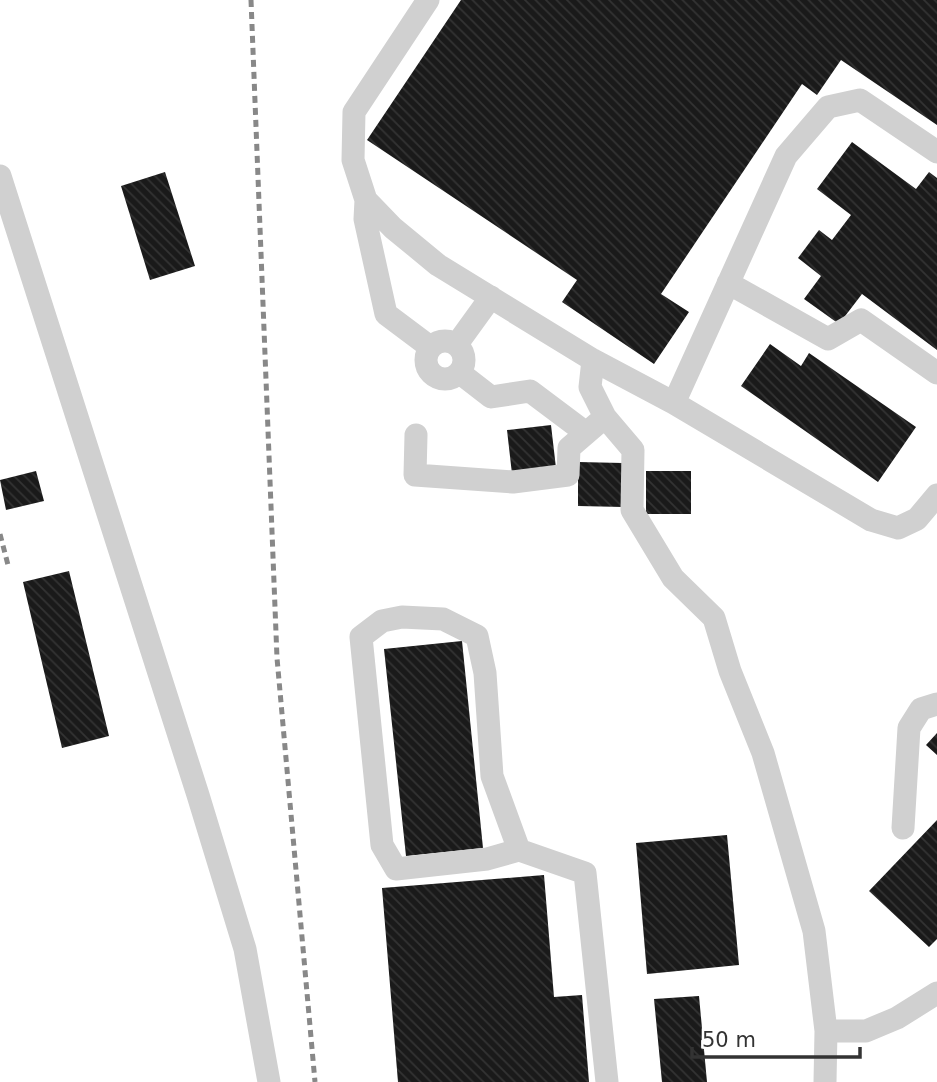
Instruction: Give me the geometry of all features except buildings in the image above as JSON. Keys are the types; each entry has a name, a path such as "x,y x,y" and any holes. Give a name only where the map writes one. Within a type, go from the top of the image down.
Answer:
{"street":[{"path":"428,0 355,112 353,160 366,200 365,219 386,314 430,347"},
{"path":"674,403 786,156 828,107 860,100 937,152"},
{"path":"0,176 245,949 269,1082"},
{"path":"366,200 393,228 438,265 593,360 674,403 871,520 898,528 917,519 937,495"},
{"path":"728,284 828,339 861,320 937,373"},
{"path":"457,344 491,298"},
{"path":"447,341 457,344 464,354 465,362 460,373 450,379 435,376 426,363 430,347 447,341"},
{"path":"593,360 590,387 605,417 633,450 632,510 673,578 714,618 730,671 763,753 814,931 826,1031 825,1082"},
{"path":"460,373 491,397 530,391 586,433"},
{"path":"416,435 415,475 513,482 568,475 569,447 605,417"},
{"path":"519,850 492,776 485,673 477,636 443,619 402,617 382,621 361,637 382,845 396,869 486,859 519,850 584,873 607,1082"},
{"path":"903,828 909,728 921,709 937,704"},
{"path":"826,1031 866,1031 897,1018 937,993"}],"railway":[{"path":"251,0 277,658 315,1082"},
{"path":"0,534 8,565"}]}
